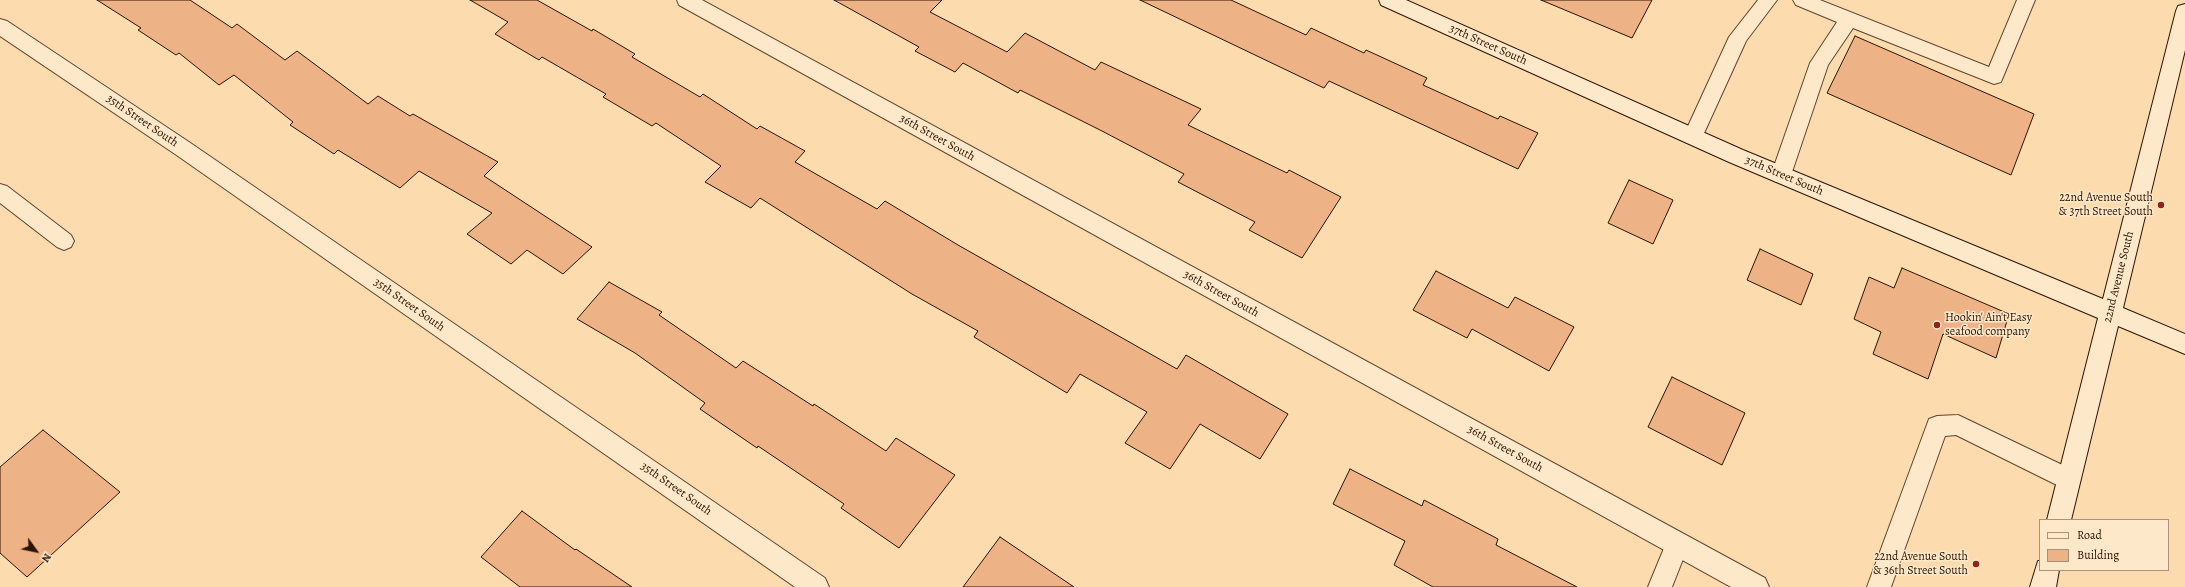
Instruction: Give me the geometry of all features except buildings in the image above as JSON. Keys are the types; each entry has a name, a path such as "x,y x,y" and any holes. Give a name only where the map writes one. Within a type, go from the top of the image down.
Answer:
{"street":[{"name":"36th Street South","path":"686,0 1756,587"},
{"name":"37th Street South","path":"1388,0 1781,175 2185,344"},
{"name":"22nd Avenue South","path":"2059,519 2185,11"},
{"name":"35th Street South","path":"0,26 214,170 816,587"},
{"path":"2043,587 2047,571"}],"lane":[{"path":"1693,137 1738,37 1768,0"},
{"path":"1802,0 1994,77 2026,0"},
{"path":"1781,175 1819,64 1849,19"},
{"path":"0,192 64,240"},
{"path":"1879,587 1937,426 1958,424 2069,480"},
{"path":"1660,587 1677,544"}],"place":[{"name":"22nd Avenue South & 37th Street South","path":"2161,205"},
{"name":"Hookin' Ain't Easy seafood company","path":"1937,325"},
{"name":"22nd Avenue South & 36th Street South","path":"1976,564"}]}
